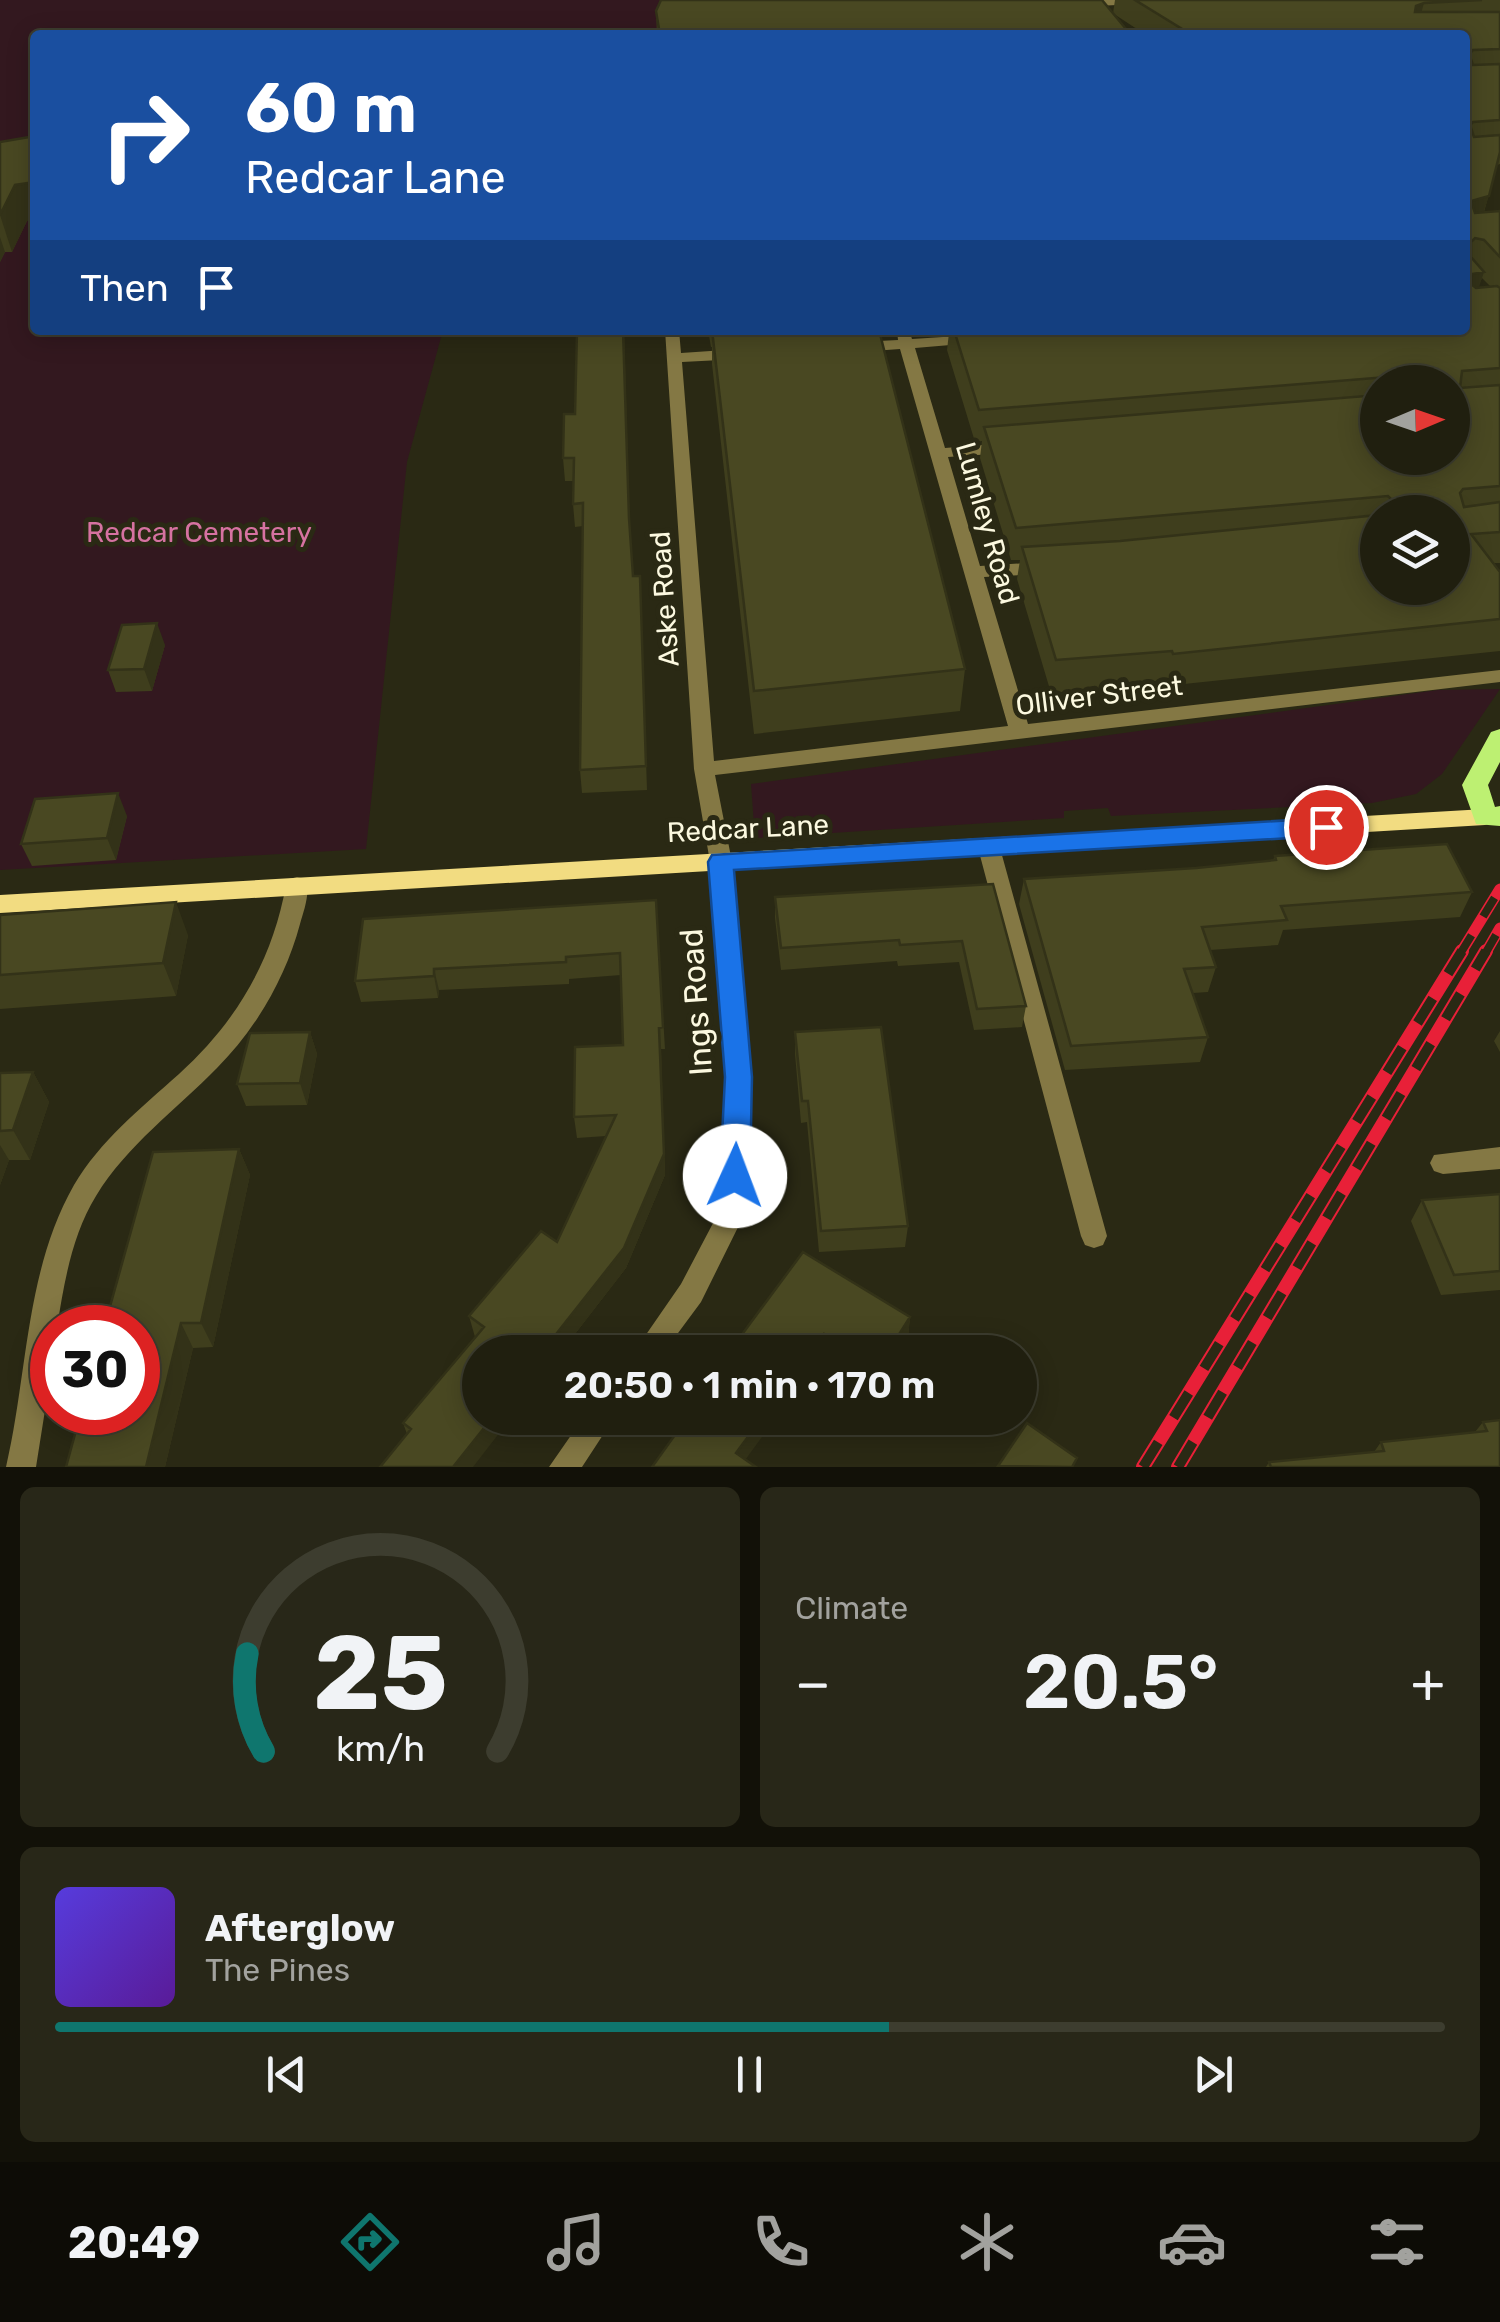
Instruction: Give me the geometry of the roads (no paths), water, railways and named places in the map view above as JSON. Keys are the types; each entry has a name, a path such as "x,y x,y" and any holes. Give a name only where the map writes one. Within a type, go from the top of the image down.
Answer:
{"main road":[{"path":"1096,2 1104,19"},
{"path":"1493,817 1474,785 1500,738"},
{"name":"Redcar Lane","path":"0,904 1493,817"}],"street":[{"path":"1096,2 1159,0"},
{"name":"Aske Road","path":"672,335 704,768 720,862"},
{"path":"848,347 905,337 984,338"},
{"name":"Lumley Road","path":"905,337 1020,732"},
{"path":"674,358 752,354"},
{"path":"939,453 1030,447"},
{"path":"974,572 1053,567"},
{"name":"Olliver Street","path":"704,768 1500,676"},
{"path":"989,848 1094,1236"},
{"name":"Ings Road","path":"660,1335 691,1293 734,1210 738,1077 720,862"},
{"path":"21,1467 58,1257 73,1213 96,1172 122,1140 213,1058 242,1020 281,954 293,917 296,885"},
{"path":"1443,1163 1500,1158"},
{"path":"564,1467 588,1435"}],"railway":[{"path":"1460,954 1500,889"},
{"path":"1485,954 1500,928"},
{"path":"1143,1467 1462,951"},
{"path":"1178,1467 1486,951"}],"park label":[{"name":"Redcar Cemetery","path":"199,532"}]}
